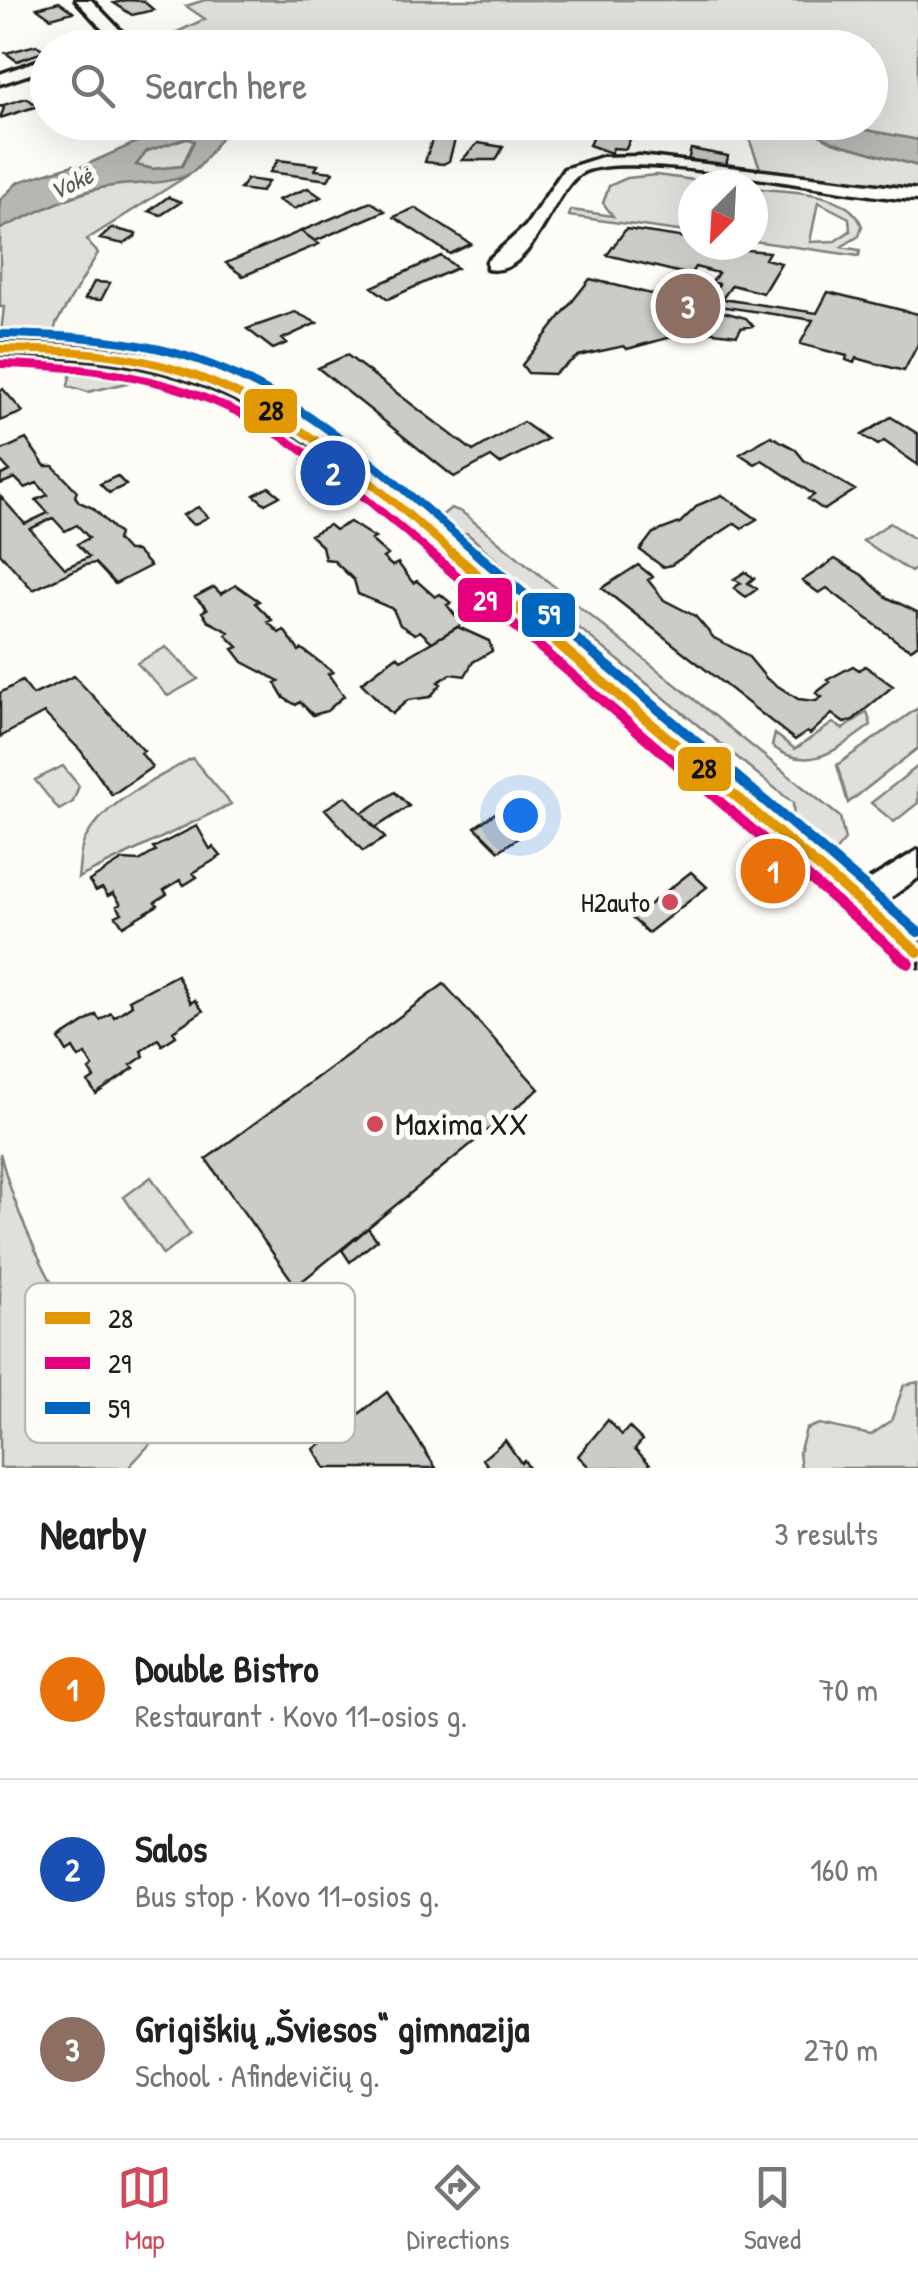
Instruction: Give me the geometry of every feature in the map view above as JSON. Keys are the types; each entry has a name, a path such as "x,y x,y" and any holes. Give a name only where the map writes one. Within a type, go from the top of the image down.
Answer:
{"street":[{"path":"83,0 112,30"},
{"path":"0,78 30,68"},
{"path":"494,265 518,249 562,182 574,170 592,164 660,165 861,194 918,194"},
{"path":"0,348 92,352 167,364 254,396 380,493 572,652 918,952"},
{"path":"860,903 918,862"}],"shaded area":[{"path":"205,0 918,0 918,140 888,134 888,30 181,30 205,19 186,6"},
{"path":"180,140 194,141 182,166 153,169 136,165 147,151"},
{"path":"749,140 829,140 918,166 918,191 768,174 768,170 761,170"},
{"path":"190,174 86,240 98,253 56,324 52,341 0,341 4,307 0,307 0,229 97,189"},
{"path":"627,178 678,178 678,231 569,216 571,210 613,216 603,203 609,186"},
{"path":"768,189 815,195 844,205 862,226 859,236 841,247 860,250 859,256 768,243","holes":["818,202 849,218 850,231 835,241 810,242"]},
{"path":"0,354 49,354 150,368 157,376 88,392 68,386 72,366 64,361 42,368 0,367"},
{"path":"451,508 462,512 840,817 845,840 831,856 794,826 793,803 579,628 560,629 518,596 519,580 467,533 447,538 430,525"},
{"path":"890,523 918,541 918,567 911,572 863,541"},
{"path":"166,647 198,679 168,696 137,663"},
{"path":"918,708 918,748 848,803 837,765"},
{"path":"867,712 871,725 823,755 799,758 772,746 775,734 795,749 833,723 843,729"},
{"path":"192,758 231,804 78,878 83,843 94,825 133,792"},
{"path":"63,766 79,786 73,802 59,810 35,780"},
{"path":"918,766 918,803 894,822 871,803"},
{"path":"0,1153 27,1231 52,1283 25,1283 25,1443 150,1444 128,1468 0,1468"},
{"path":"151,1177 190,1234 163,1255 124,1197"},
{"path":"918,1382 918,1468 801,1468 799,1453 806,1429 819,1424 871,1435 891,1421 904,1385"}],"water":[{"path":"888,134 918,140 918,166 829,140 888,140"},
{"name":"Vokė","path":"142,140 180,140 147,151 136,165 153,169 182,166 191,140 219,140 191,173 160,182 88,191 0,229 0,200 18,182 73,165 81,167"}],"building":[{"path":"143,1 154,10 132,15 114,3"},
{"path":"59,2 73,12 51,18 37,8"},
{"path":"30,47 30,57 17,61 6,53"},
{"path":"26,98 30,101 30,109 0,118 4,108 0,106"},
{"path":"432,140 455,140 449,161 425,162"},
{"path":"592,140 630,140 626,149 613,148 611,153 589,145"},
{"path":"478,143 503,147 496,160 462,160"},
{"path":"691,149 728,156 726,166 688,161"},
{"path":"278,160 318,165 315,170 333,172 328,180 270,172"},
{"path":"247,179 268,182 261,192 240,189"},
{"path":"308,188 321,197 294,209 278,200"},
{"path":"168,197 181,202 161,215 149,211"},
{"path":"371,202 385,211 315,241 301,231"},
{"path":"415,208 471,244 450,254 394,217"},
{"path":"112,228 136,234 124,244 100,239"},
{"path":"626,229 678,237 678,260 781,263 763,293 732,285 722,299 817,313 828,292 918,314 918,344 904,371 856,358 854,363 846,360 847,356 800,344 813,320 719,306 716,310 746,318 753,326 741,328 737,335 697,330 627,349 624,346 578,356 554,374 528,373 522,365 590,279 704,307 719,284 712,282 718,273 695,267 690,275 607,255"},
{"path":"301,231 319,244 243,276 226,263"},
{"path":"441,256 457,268 388,299 372,287"},
{"path":"94,282 110,283 101,300 85,299"},
{"path":"295,312 317,323 282,339 287,343 273,349 247,329"},
{"path":"347,355 473,451 523,422 547,439 500,464 491,457 454,477 318,368"},
{"path":"0,390 23,412 0,421"},
{"path":"891,417 918,434 918,465 884,441 878,445 862,435"},
{"path":"771,436 855,490 824,510 808,499 814,495 773,467 762,460 755,464 740,454"},
{"path":"26,439 45,466 53,466 77,491 79,502 93,508 119,534 117,540 127,551 136,551 150,566 115,584 95,563 85,565 33,590 0,553 0,496 25,524 48,513 36,500 48,495 37,483 25,488 15,478 0,484 1,475 10,471 0,460 0,451","holes":["53,518 65,531 77,525 89,538 77,544 89,557 65,568 30,529"]},
{"path":"117,476 126,485 109,493 100,484"},
{"path":"269,487 280,496 265,504 254,495"},
{"path":"722,495 757,519 742,528 735,523 671,565 663,567 640,550 653,533 680,523 698,505"},
{"path":"198,507 208,517 193,525 183,515"},
{"path":"350,522 375,538 371,540 388,555 383,558 392,566 398,563 413,583 417,581 435,597 440,594 451,603 447,605 462,624 432,642 420,631 415,634 400,625 393,609 358,594 354,580 333,560 325,559 322,546 310,535 329,525 335,530"},
{"path":"835,559 862,575 886,597 917,612 918,644 911,649 902,645 827,588 819,593 802,581"},
{"path":"638,565 653,577 648,580 664,600 695,616 714,638 747,655 767,679 798,699 816,701 822,697 816,693 830,682 827,680 853,666 859,670 865,666 893,686 853,720 844,723 832,714 810,734 795,740 602,588"},
{"path":"745,572 754,578 748,583 757,589 746,597 734,588 741,583 734,579"},
{"path":"236,585 259,601 255,603 272,620 268,622 279,633 284,630 299,651 302,649 333,672 328,674 344,696 327,711 313,715 300,702 296,705 284,698 275,683 279,681 243,662 233,649 238,647 226,635 229,632 208,621 202,612 207,609 195,597 214,587 221,594"},
{"path":"458,627 489,641 492,651 473,662 465,676 451,674 438,682 441,684 430,697 408,700 392,714 361,683 397,656 401,660"},
{"path":"74,676 144,751 141,753 152,767 112,795 81,751 44,713 0,737 0,693 22,681 33,695"},
{"path":"395,792 409,806 375,828 362,813"},
{"path":"346,796 385,838 363,851 325,809"},
{"path":"504,807 528,831 499,851 475,827"},
{"path":"197,826 210,849 213,847 221,856 193,873 197,877 184,885 180,880 164,890 167,894 155,902 158,905 123,926 116,916 122,913 117,906 121,904 113,893 108,896 102,888 96,891 89,881 123,860 139,861 156,851 153,848"},
{"path":"767,853 795,876 780,888 752,865"},
{"name":"H2auto","path":"691,872 707,887 648,933 632,918"},
{"path":"177,975 191,1003 195,1000 203,1011 173,1031 176,1036 162,1045 158,1039 141,1051 144,1056 131,1065 134,1068 96,1094 88,1082 94,1078 89,1070 93,1067 85,1054 79,1058 73,1048 67,1052 59,1039 96,1015 100,1020 111,1013 114,1017 132,1005 129,1000"},
{"name":"Maxima XX","path":"444,984 539,1089 300,1283 294,1283 206,1159"},
{"path":"368,1228 377,1240 350,1262 342,1250"},
{"path":"387,1392 436,1468 325,1468 314,1449 322,1443 355,1443 355,1417"},
{"path":"608,1420 622,1435 629,1427 642,1440 635,1449 650,1464 647,1468 590,1468 578,1456"},
{"path":"505,1440 529,1468 489,1468 483,1459"}],"transit line":[{"name":"59","path":"0,334 114,341 163,350 208,363 294,407 386,475 918,932"},
{"name":"28","path":"0,349 112,355 159,364 245,396 287,420 376,487 918,952"},
{"name":"29","path":"0,364 58,365 155,379 239,409 279,433 366,498 908,963"}],"place":[{"name":"Grigiškių „Šviesos“ gimnazija","path":"688,306"},
{"name":"Salos","path":"333,473"},
{"name":"Double Bistro","path":"773,871"},
{"name":"H2auto","path":"670,902"},
{"name":"Maxima XX","path":"375,1124"}]}
